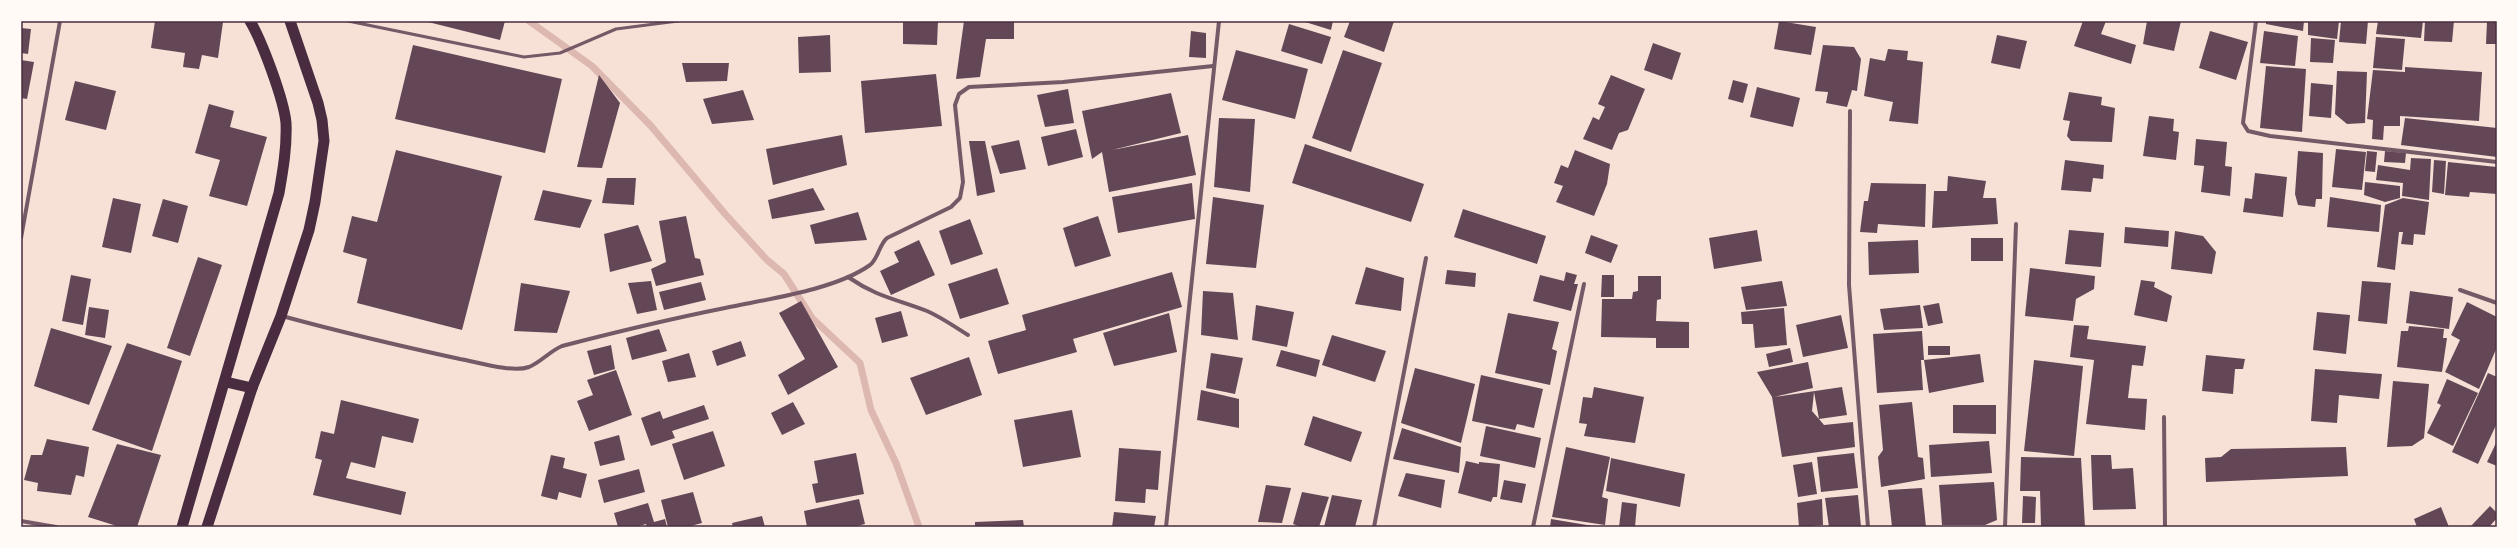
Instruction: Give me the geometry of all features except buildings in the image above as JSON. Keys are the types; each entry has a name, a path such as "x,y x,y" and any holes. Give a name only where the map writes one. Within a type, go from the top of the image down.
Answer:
{"highway":[{"path":"182,527 226,382 245,308 279,194 286,147 283,108 258,34 250,21"},
{"path":"207,527 252,388 281,316 309,230 324,141 318,103 290,21"},
{"path":"226,382 252,388"}],"street":[{"path":"21,238 60,21"},
{"path":"1166,527 1184,366 1212,66 1219,21"},
{"path":"2256,21 2243,123 2248,131 2270,136 2497,162"},
{"path":"281,316 384,343 476,362 503,367 528,367 551,350 562,346 648,324 817,287 848,277 871,264 882,242 887,238 951,207 960,198 963,182 955,105 959,94 969,87 1063,82 1212,66"},
{"path":"1850,111 1849,285 1868,527"},
{"path":"2005,527 2016,224"},
{"path":"1374,527 1426,258"},
{"path":"848,277 873,293 928,312 968,335"},
{"path":"1533,527 1584,284"},
{"path":"2460,290 2497,303"},
{"path":"2164,417 2166,527"},
{"path":"21,521 56,527"}],"lane":[{"path":"348,21 524,58 560,53 616,30 678,21"}],"waterway":[{"path":"529,21 592,66 651,126 726,215 767,260 784,274 812,318 860,363 871,410 896,463 919,527"}]}
